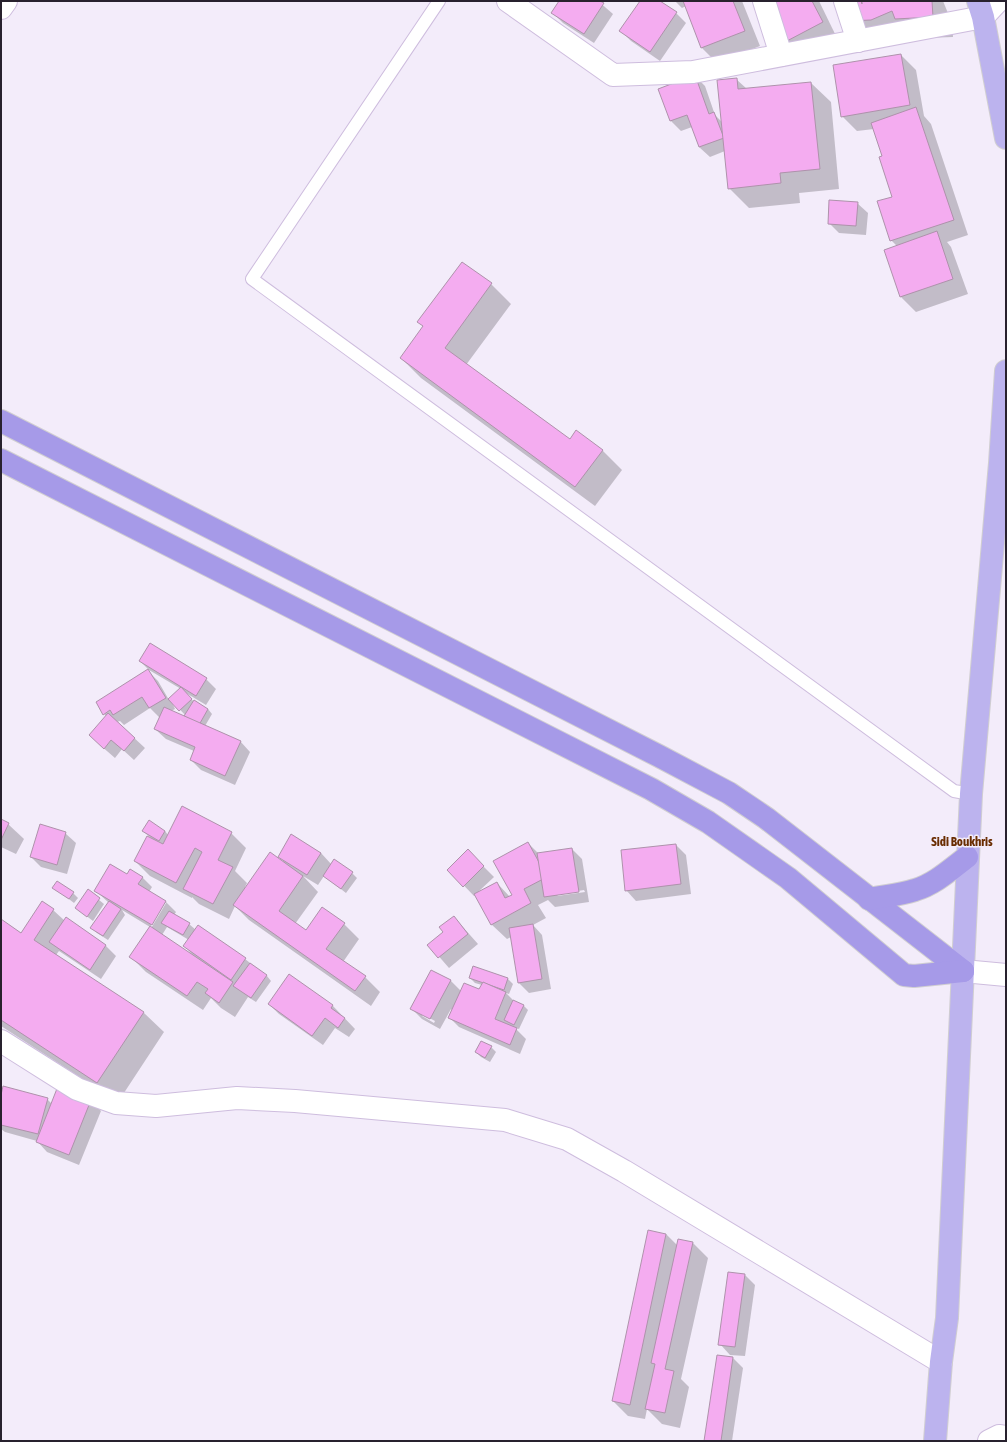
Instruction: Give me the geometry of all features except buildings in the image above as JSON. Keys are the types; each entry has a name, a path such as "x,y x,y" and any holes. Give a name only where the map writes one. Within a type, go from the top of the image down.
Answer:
{"highway":[{"path":"1,421 652,752 729,793 766,818 963,971"},
{"path":"1,460 658,792 708,822 788,878 904,975 914,976 963,971"},
{"path":"869,898 916,890 938,879 967,857"}],"main road":[{"path":"980,9 1006,138"},
{"path":"935,1441 941,1362 947,1318 963,971 963,936 971,794 1000,463 1006,371"}],"street":[{"path":"1,8 6,1"},
{"path":"508,1 613,75 693,72 858,41 980,9 998,1"},
{"path":"764,1 781,55"},
{"path":"845,1 858,41"},
{"path":"963,971 1006,975"},
{"path":"1,1041 77,1089 116,1103 156,1106 237,1098 295,1100 505,1120 567,1139 624,1171 941,1362"},
{"path":"989,1441 999,1436 1006,1437"}],"lane":[{"path":"440,1 252,279 954,791 971,794"}],"district":[{"name":"Sidi Boukhris","path":"962,841"}]}
